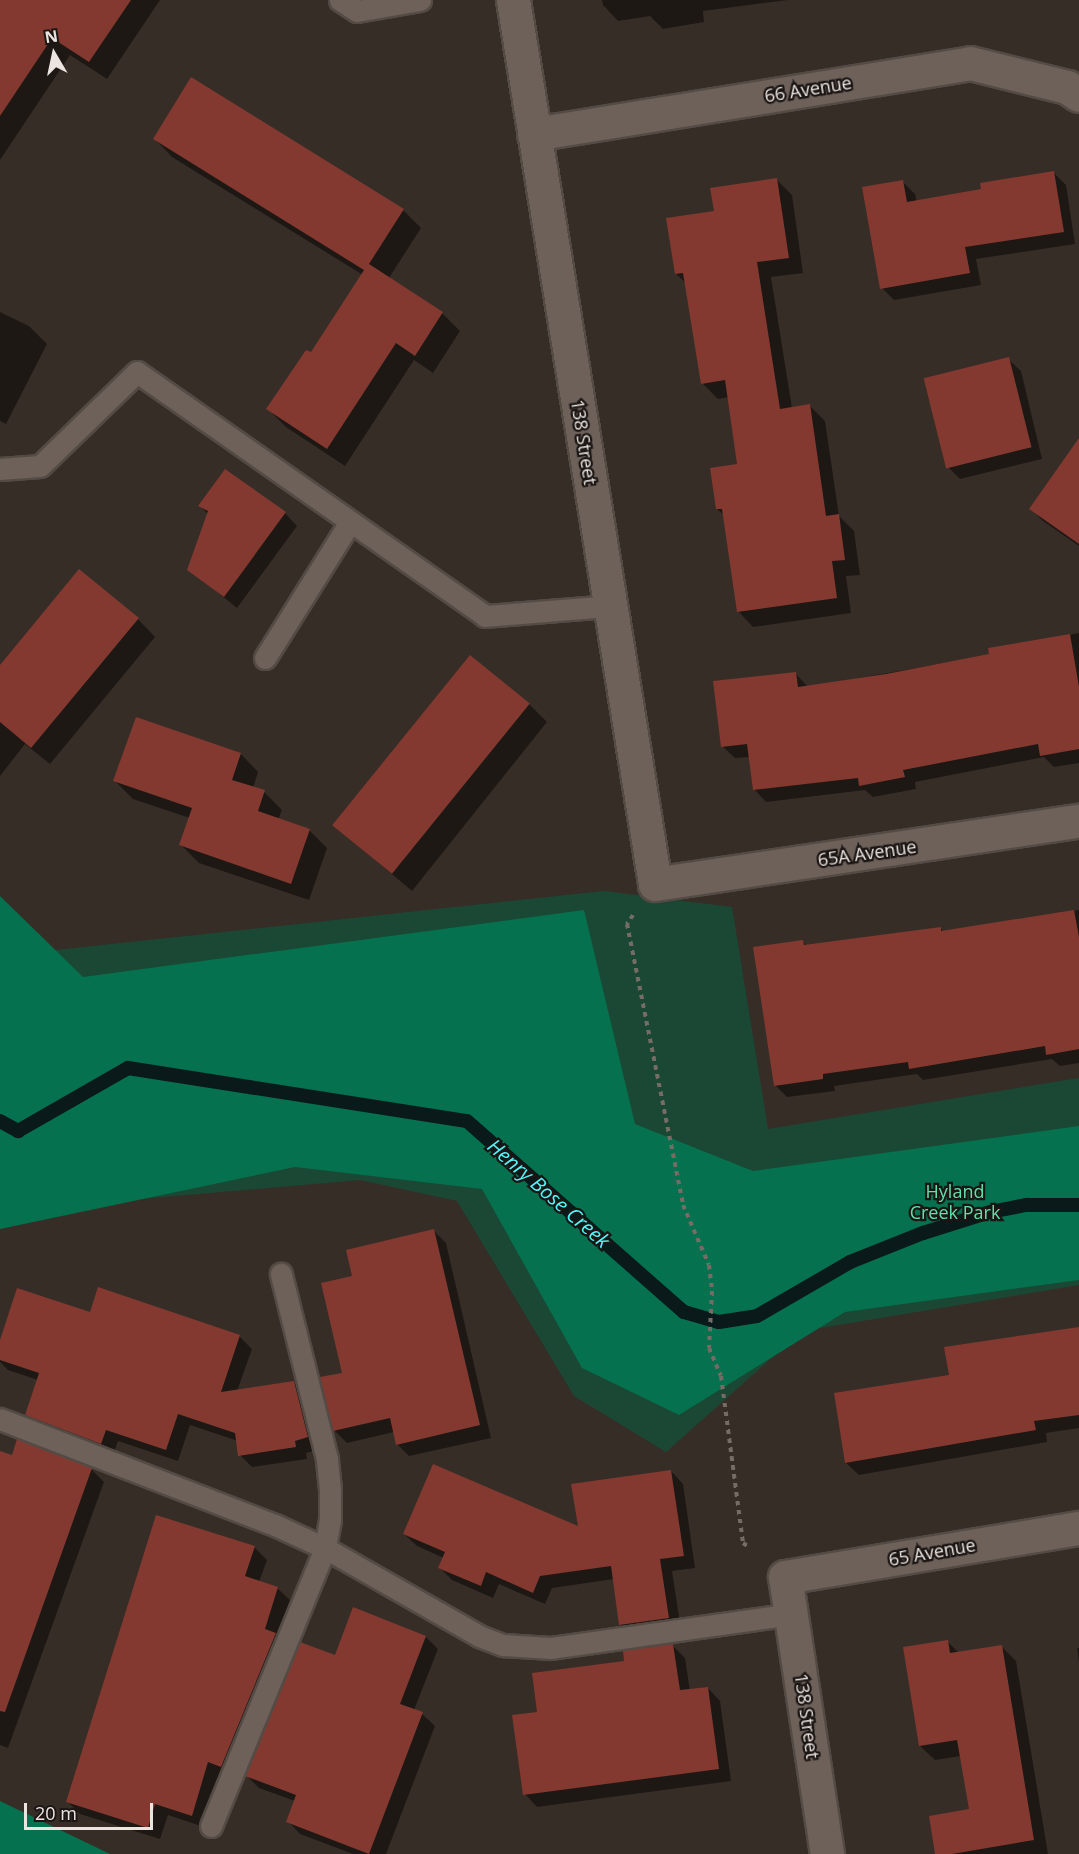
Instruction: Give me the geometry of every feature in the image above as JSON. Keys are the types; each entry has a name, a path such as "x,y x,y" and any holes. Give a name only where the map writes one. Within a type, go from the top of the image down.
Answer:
{"street":[{"name":"138 Street","path":"513,0 656,884"},
{"name":"66 Avenue","path":"534,134 970,63 1067,87 1079,95"},
{"name":"65A Avenue","path":"656,884 1079,821"},
{"name":"65 Avenue","path":"785,1577 1079,1527"},
{"name":"138 Street","path":"785,1577 827,1854"}],"lane":[{"path":"340,0 357,11 420,0"},
{"path":"0,469 40,465 137,372 485,616 610,606"},
{"path":"265,658 350,522"},
{"path":"211,1826 325,1548 330,1520 327,1459 282,1274"},
{"path":"0,1419 275,1525 325,1548 479,1636 503,1645 521,1648 551,1648 792,1614"}],"path":[{"path":"635,913 627,924 683,1205 709,1265 712,1291 709,1348 721,1376 743,1543 749,1547"}],"green space":[{"name":"Hyland Creek Park","path":"604,891 732,907 768,1129 1079,1078 1079,1285 802,1331 666,1452 574,1396 457,1201 360,1180 0,1211 0,956"},
{"name":"Hyland Creek Park","path":"0,896 83,977 584,910 635,1124 753,1171 1079,1126 1079,1280 845,1312 679,1415 582,1368 482,1189 295,1167 0,1229"},
{"path":"0,1801 110,1854 0,1854"}],"building":[{"path":"0,0 131,0 89,62 52,38 0,116"},
{"path":"191,77 404,209 369,264 443,312 415,356 396,343 327,449 266,409 306,350 311,352 364,270 153,139"},
{"path":"1054,171 1064,232 965,247 970,273 880,289 862,187 903,180 907,202 981,189 980,183"},
{"path":"777,178 789,258 757,262 780,409 810,404 826,516 839,514 845,560 832,561 837,598 737,612 722,509 716,509 710,468 737,464 725,380 701,384 683,273 675,274 666,218 714,211 710,188"},
{"path":"1009,357 1031,447 946,469 924,378"},
{"path":"1079,438 1079,544 1029,509"},
{"path":"225,469 286,512 224,597 187,570 208,511 198,506"},
{"path":"79,569 139,618 31,748 0,722 0,665"},
{"path":"1070,634 1079,687 1079,749 1040,756 1038,744 903,770 905,777 859,786 858,778 753,790 747,744 721,747 713,681 796,672 798,687 886,674 989,654 988,648"},
{"path":"470,655 530,703 392,874 332,825"},
{"path":"136,717 241,753 232,780 265,790 258,811 310,829 291,884 179,845 192,808 113,781"},
{"path":"1074,910 1079,937 1079,1049 1046,1055 1045,1046 909,1069 908,1062 823,1074 823,1079 774,1086 753,947 803,940 804,945 941,927 941,931"},
{"path":"434,1229 480,1425 396,1445 390,1418 333,1431 320,1377 342,1373 321,1283 352,1276 346,1250"},
{"path":"98,1287 240,1335 221,1392 294,1381 308,1437 295,1441 296,1447 238,1456 235,1433 178,1414 166,1450 106,1430 101,1444 25,1415 39,1373 0,1360 0,1340 17,1288 90,1312"},
{"path":"1079,1327 1079,1415 1034,1421 1036,1430 845,1463 834,1393 949,1375 944,1347"},
{"path":"17,1439 92,1468 5,1712 0,1711 0,1451 12,1455"},
{"path":"433,1464 578,1526 571,1484 671,1470 684,1556 660,1559 669,1618 619,1625 611,1566 540,1576 533,1593 486,1572 481,1586 438,1568 445,1552 403,1534"},
{"path":"156,1515 255,1546 245,1576 278,1587 265,1629 276,1633 221,1767 208,1762 192,1816 155,1804 148,1828 66,1802"},
{"path":"353,1607 426,1636 400,1704 423,1712 369,1854 286,1822 296,1795 245,1776 300,1642 335,1655"},
{"path":"948,1640 950,1653 1002,1645 1034,1840 952,1854 935,1854 929,1816 969,1809 957,1740 919,1746 903,1647"},
{"path":"673,1644 680,1690 708,1687 719,1769 523,1795 512,1715 537,1712 532,1673 624,1661 623,1651"}],"waterway":[{"name":"Henry Bose Creek","path":"0,1121 18,1131 128,1068 467,1121 684,1312 719,1322 757,1316 850,1262 923,1233 990,1212 1027,1205 1079,1205"}]}
